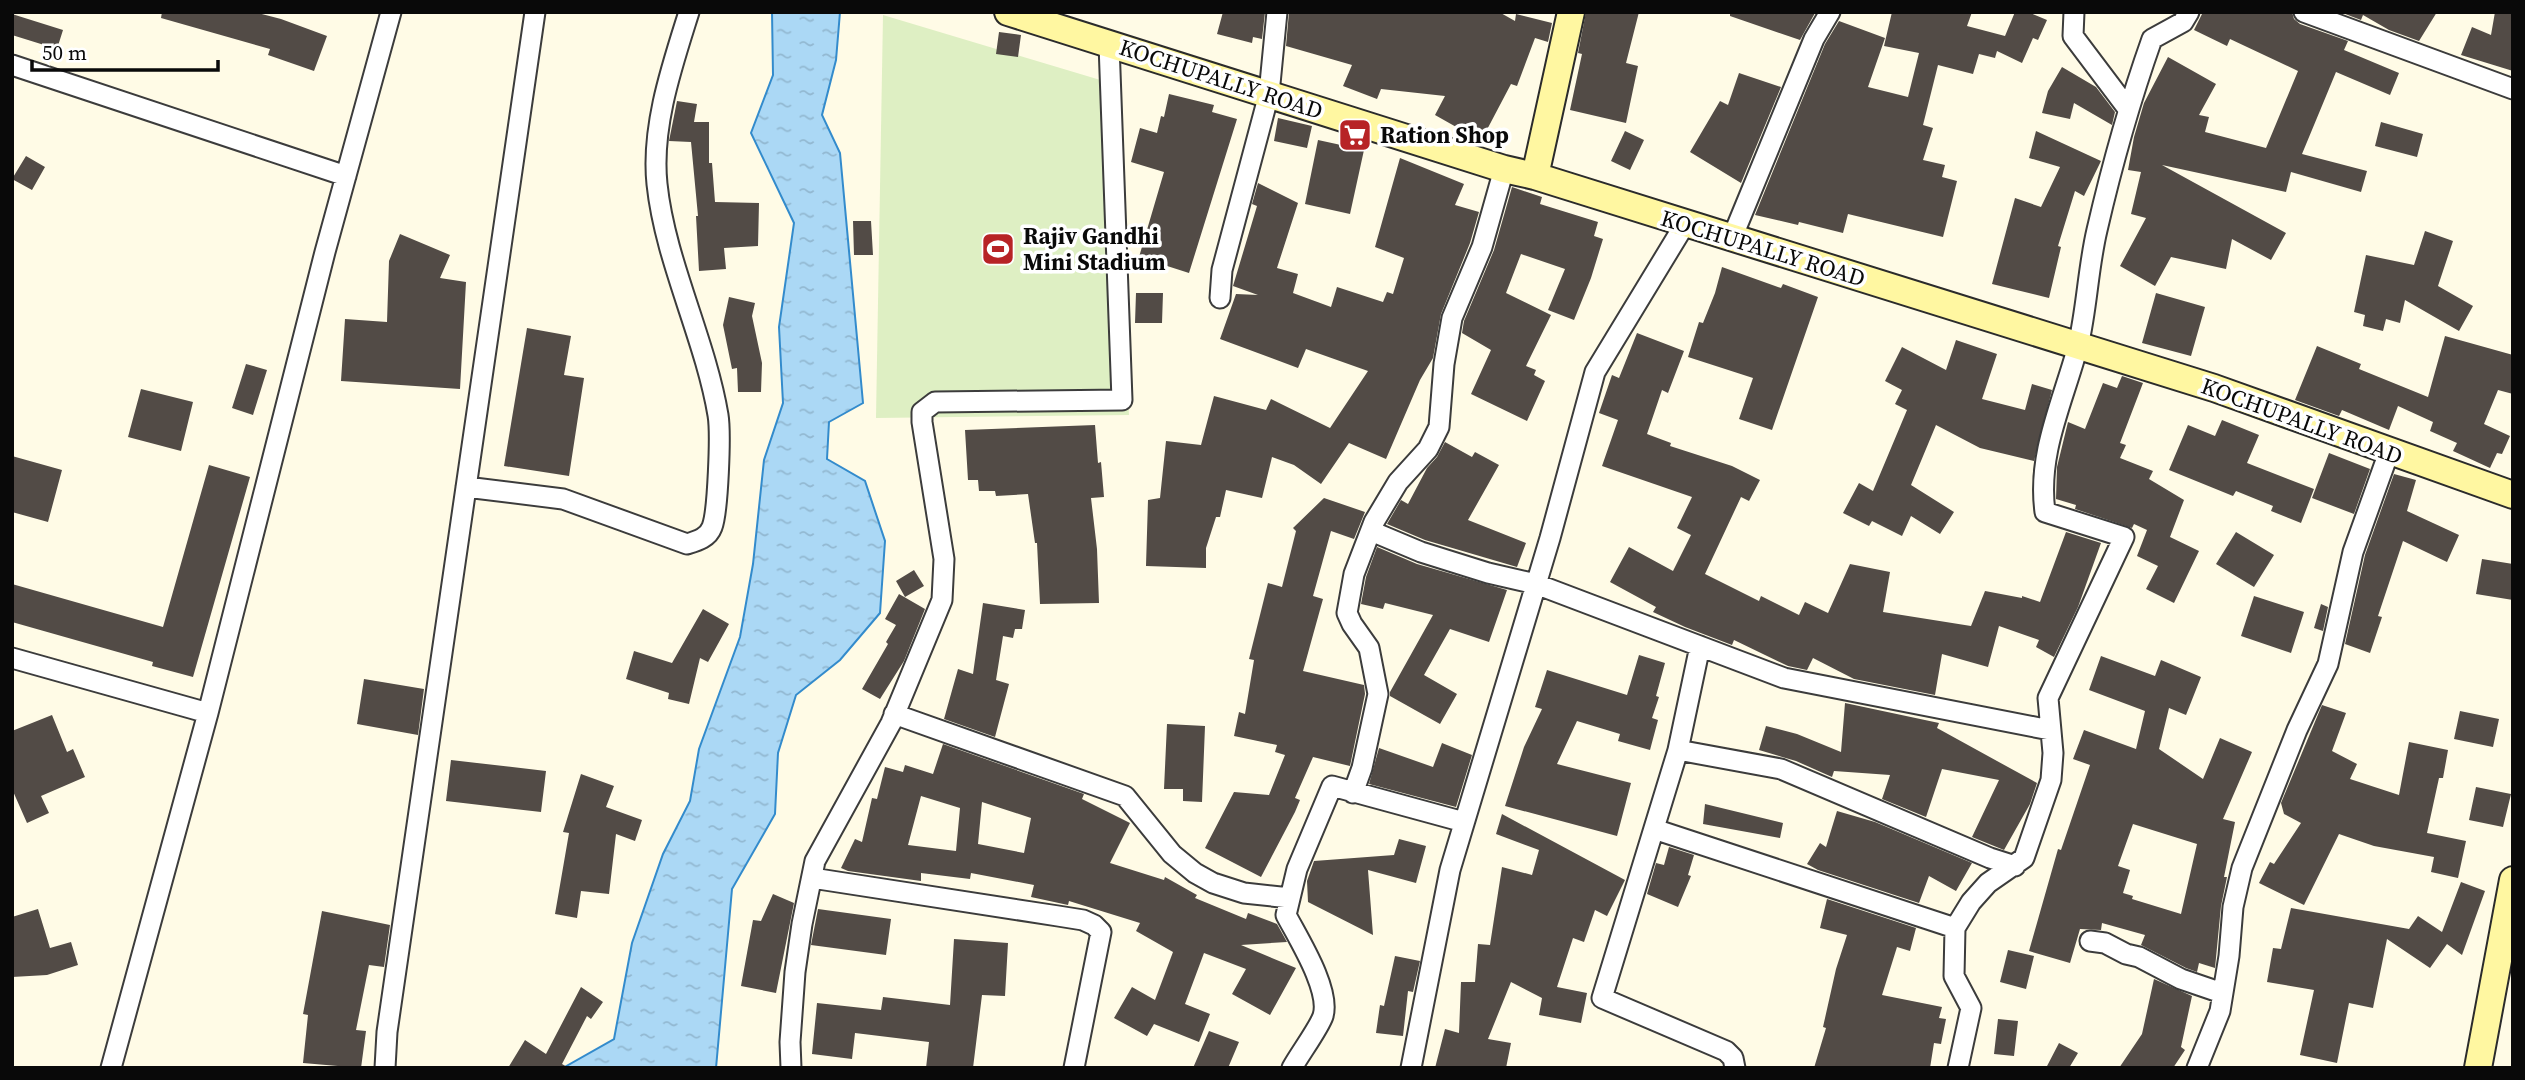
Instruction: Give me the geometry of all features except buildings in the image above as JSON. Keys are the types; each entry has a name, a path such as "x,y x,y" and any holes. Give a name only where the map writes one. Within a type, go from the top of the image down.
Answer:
{"main road":[{"name":"KOCHUPALLY ROAD","path":"1008,12 1504,169 1535,176 2214,388 2513,495"},
{"path":"1535,176 1571,12"},
{"path":"2478,1068 2513,880"}],"street":[{"path":"111,1068 208,713 346,176 391,12"},
{"path":"385,1068 387,1031 534,12"},
{"path":"466,487 563,499 687,544 702,539 712,527 718,478 718,417 662,219 656,181 657,144 664,104 689,12"},
{"path":"1220,298 1222,270 1269,94 1277,12"},
{"path":"1732,238 1814,39 1830,12"},
{"path":"2074,12 2073,36 2128,109"},
{"path":"1958,1068 1971,1009 1954,976 1955,928 1971,902 1989,883 2024,858 2051,780 2053,753 2048,698 2124,537 2045,512 2042,488 2046,452 2078,346 2097,231 2128,109 2152,39 2183,22 2189,12"},
{"path":"2304,12 2513,89"},
{"path":"790,1068 789,1042 795,972 815,862 894,714 942,600 944,559 922,412 935,402 1122,400 1109,44"},
{"path":"12,65 346,176"},
{"path":"1353,793 1362,768 1378,694 1369,648 1347,613 1354,574 1371,531 1398,482 1428,449 1439,428 1444,364 1452,318 1482,247 1493,200 1504,169"},
{"path":"1410,1068 1450,870 1536,584 1595,372 1685,224"},
{"path":"2197,1068 2220,1011 2229,956 2233,907 2242,868 2297,730 2328,664 2353,552 2389,452"},
{"path":"1371,531 1421,552 1488,573 1536,584 1784,678 2050,730"},
{"path":"1700,646 1678,750 1602,998 1726,1051 1733,1058 1735,1068"},
{"path":"12,658 208,713"},
{"path":"894,714 1125,796 1172,854 1195,873 1213,883 1244,893 1290,898"},
{"path":"1678,750 1782,769 2015,866"},
{"path":"1292,1068 1324,1015 1322,992 1308,957 1286,915 1297,869 1332,786 1464,822"},
{"path":"1654,829 1955,928"},
{"path":"813,878 1058,916 1094,925 1101,932 1074,1068"},
{"path":"2090,941 2105,943 2181,979 2222,993"}],"green space":[{"name":"Rajiv Gandhi Mini Stadium","path":"883,15 1107,82 1129,415 876,418"}],"water":[{"path":"772,12 840,12 836,60 822,115 840,153 863,403 829,422 827,459 865,481 885,541 880,613 840,660 796,695 778,753 775,814 732,889 716,1068 563,1068 614,1039 632,943 663,854 690,801 699,749 740,637 753,564 764,460 783,403 779,327 794,223 751,133 773,75"}],"place":[{"name":"Ration Shop","path":"1355,135"},
{"name":"Rajiv Gandhi Mini Stadium","path":"998,249"}]}
